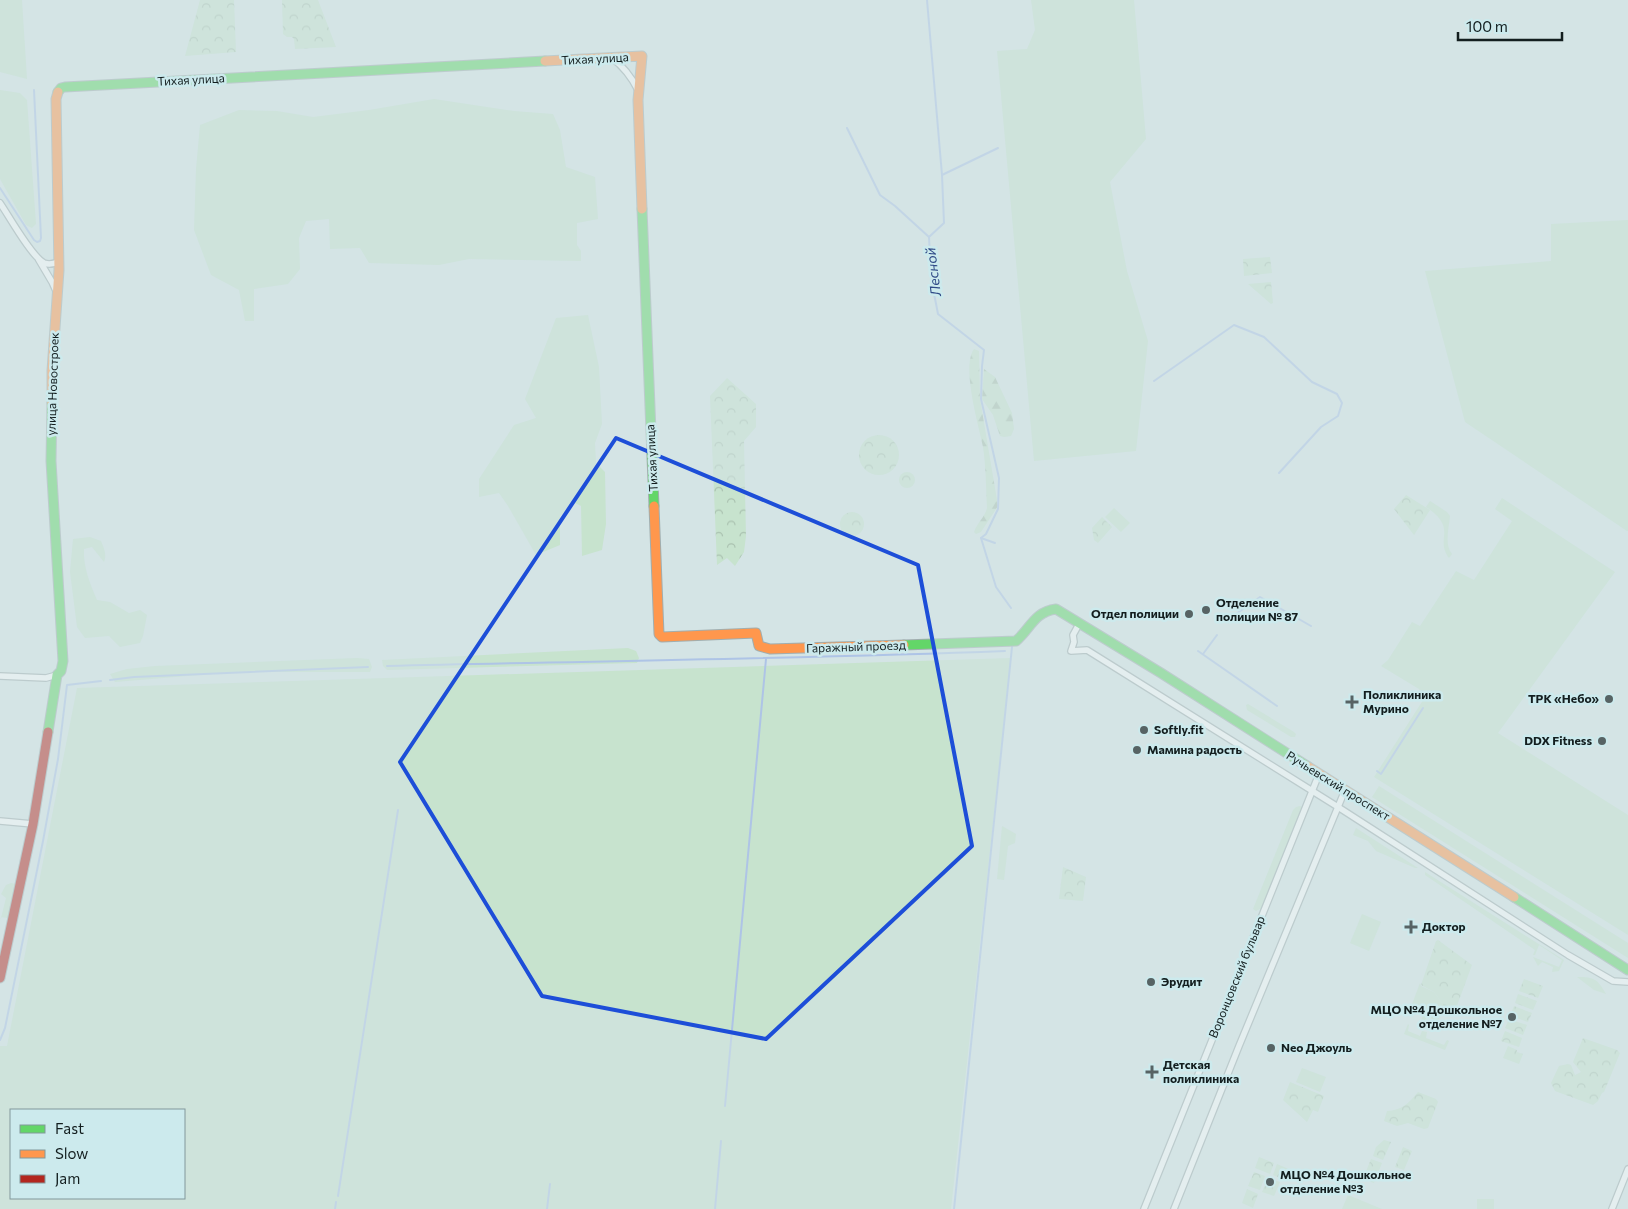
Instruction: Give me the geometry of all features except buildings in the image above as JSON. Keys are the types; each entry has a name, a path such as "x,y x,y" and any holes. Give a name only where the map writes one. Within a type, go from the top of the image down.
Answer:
{"street":[{"name":"Тихая улица","path":"58,91 65,87 642,56 638,90 659,634 662,637"},
{"path":"612,58 626,70 638,90"},
{"name":"улица Новостроек","path":"0,978 34,824 57,675 61,671 63,661 51,461 52,371 59,261 56,99 58,91"},
{"path":"0,202 38,258 52,282 57,296"},
{"path":"38,258 48,264 55,264 59,261"},
{"name":"Ручьевский проспект","path":"1046,610 1056,609 1161,673 1628,970"},
{"name":"Гаражный проезд","path":"662,637 756,633 759,646 770,650 1016,641 1026,633 1038,615 1046,610"},
{"path":"1079,624 1073,635 1074,642 1071,651 1087,650"},
{"path":"1074,642 1338,807 1568,955 1613,981 1628,982"},
{"path":"0,676 46,678 57,675"},
{"name":"Воронцовский бульвар","path":"1144,1209 1319,774"},
{"path":"1174,1209 1345,790"},
{"path":"0,821 34,824"},
{"path":"1612,1209 1628,1169"}],"highlighted area":[{"path":"616,438 918,565 972,846 766,1039 542,996 400,762"}],"green space":[{"path":"0,0 22,0 27,79 0,72"},
{"path":"200,0 234,0 236,52 185,56"},
{"path":"282,0 318,0 336,47 295,49 294,39 283,34"},
{"path":"1031,0 1134,0 1146,139 1110,182 1127,271 1148,341 1136,451 1034,461 997,51 1027,49 1035,30"},
{"path":"0,90 20,93 27,100 36,224 32,228 26,225 0,179"},
{"path":"434,99 514,111 553,114 560,130 566,167 595,177 598,219 577,223 577,245 581,251 581,261 469,259 439,265 369,263 360,248 330,249 329,219 306,221 299,238 300,269 288,284 254,289 254,321 245,321 239,290 211,275 194,230 200,125 239,110 277,111 313,117"},
{"path":"1628,220 1627,531 1465,422 1425,271 1551,261 1551,224"},
{"path":"1270,257 1272,273 1244,276 1243,259"},
{"path":"1271,282 1273,303 1271,304 1248,284"},
{"path":"588,315 599,367 602,424 595,443 596,463 605,472 606,524 602,550 582,556 581,506 575,503 560,516 560,545 536,555 499,493 479,497 479,479 514,425 536,418 525,399 556,318"},
{"path":"974,349 979,351 980,399 998,506 981,532 976,534 974,532 975,529 987,508 983,447 970,382 970,358"},
{"path":"984,369 995,377 1012,413 1014,429 1011,436 1000,436 993,415 982,399"},
{"path":"727,378 756,404 756,427 744,441 746,536 744,552 735,566 727,558 717,565 710,396"},
{"path":"879,435 893,441 899,455 893,469 879,475 865,469 859,455 865,441"},
{"path":"907,472 913,474 915,480 913,486 907,488 901,486 899,480 901,474"},
{"path":"1406,495 1430,510 1414,535 1394,509"},
{"path":"1502,498 1615,572 1498,733 1628,815 1628,935 1374,777 1425,697 1419,689 1381,666 1388,660 1412,622 1420,626 1456,571 1474,580 1512,521 1495,509"},
{"path":"1430,501 1450,516 1448,546 1452,554 1449,558 1445,551 1444,528 1441,521 1426,507"},
{"path":"1114,508 1130,523 1121,532 1105,517"},
{"path":"852,512 857,513 863,519 863,529 857,535 852,536 847,535 841,529 840,524 841,519 847,513"},
{"path":"1102,517 1112,527 1098,543 1094,540 1092,528"},
{"path":"90,537 101,541 105,554 104,562 92,547 84,549 86,569 97,600 110,602 129,613 140,610 147,615 140,643 120,647 109,636 85,638 77,627 70,572 73,539"},
{"path":"628,648 636,651 639,658 637,663 387,670 383,666 382,660"},
{"path":"1011,658 951,1209 0,1209 0,1046 7,1046 77,688"},
{"path":"369,659 372,667 370,672 235,672 115,682 110,674 127,669 155,666"},
{"path":"1248,704 1294,732 1296,734 1295,737 1291,737 1247,710 1246,705"},
{"path":"1379,786 1628,943 1628,958 1372,797"},
{"path":"1300,806 1302,807 1262,908 1256,911 1253,909 1293,810"},
{"path":"1002,826 1016,834 1015,843 1008,846 1004,880 997,879"},
{"path":"1356,828 1418,868 1376,851 1368,841 1353,835"},
{"path":"1063,867 1086,877 1083,901 1059,899"},
{"path":"1425,872 1564,960 1559,971 1552,972 1553,967 1542,962 1538,966 1533,957 1559,967 1562,960 1539,945 1535,955 1533,955 1535,950 1425,875"},
{"path":"16,884 10,916 7,918 1,917 6,898 1,894 6,885"},
{"path":"1362,914 1381,922 1369,951 1350,943"},
{"path":"1438,940 1472,965 1455,1011 1444,1006 1434,992 1421,985 1436,941"},
{"path":"1577,977 1592,978 1606,994 1594,990"},
{"path":"1524,979 1543,986 1538,998 1519,991"},
{"path":"1420,983 1421,986 1434,992 1444,1006 1438,1021 1427,1017 1424,1022 1421,1021 1424,1013 1413,1008 1408,1015"},
{"path":"1518,994 1537,1001 1533,1010 1515,1003"},
{"path":"1514,1006 1532,1013 1528,1022 1510,1016"},
{"path":"1509,1019 1527,1025 1523,1035 1505,1028"},
{"path":"1408,1024 1408,1031 1420,1036 1422,1031 1427,1032 1426,1038 1444,1045 1447,1040 1449,1041 1445,1050 1404,1034"},
{"path":"1505,1031 1522,1038 1519,1047 1501,1041"},
{"path":"1583,1038 1617,1050 1620,1053 1604,1092 1593,1105 1555,1091 1551,1083 1559,1066 1571,1065 1575,1075 1581,1072 1573,1062"},
{"path":"1508,1046 1523,1054 1519,1064 1503,1058"},
{"path":"1302,1068 1326,1077 1320,1092 1296,1082"},
{"path":"1290,1082 1324,1096 1318,1112 1313,1110 1307,1122 1283,1100"},
{"path":"1418,1092 1436,1099 1438,1102 1428,1128 1424,1129 1408,1123 1397,1126 1384,1121 1387,1111 1404,1106"},
{"path":"1384,1140 1391,1142 1383,1160 1373,1156 1376,1147"},
{"path":"1403,1147 1412,1151 1404,1170 1395,1167"},
{"path":"1259,1157 1274,1163 1270,1174 1255,1168"},
{"path":"1371,1159 1382,1163 1374,1183 1363,1179"},
{"path":"1277,1164 1291,1170 1287,1181 1273,1175"},
{"path":"1254,1172 1265,1176 1260,1190 1248,1186"},
{"path":"1268,1178 1280,1182 1274,1196 1262,1192"},
{"path":"1247,1189 1258,1194 1253,1208 1242,1203"},
{"path":"1348,1195 1382,1209 1342,1209"},
{"path":"1477,1199 1494,1199 1494,1209 1477,1209"}],"waterway":[{"path":"927,0 942,175 944,223 929,237"},
{"path":"0,188 34,240 40,241 34,90"},
{"name":"Лесной","path":"847,128 880,195 929,237 931,278 938,314 984,350 981,399 999,478 998,509 986,534 981,538 996,587 1011,608"},
{"path":"942,175 998,148"},
{"path":"1154,381 1234,325 1264,337 1312,382 1337,394 1342,403 1338,416 1321,427 1279,473"},
{"name":"Лесной","path":"981,538 995,543"},
{"path":"1236,614 1260,597 1311,626"},
{"path":"1203,654 1217,635"},
{"path":"954,1209 1012,647"},
{"path":"387,666 1005,651"},
{"path":"1198,651 1277,706"},
{"path":"725,1106 766,659"},
{"path":"110,680 134,677 368,667"},
{"path":"0,1040 5,1028 43,841 58,759 67,685 101,681"},
{"path":"1377,771 1381,774 1423,708"},
{"path":"338,1196 398,810"},
{"path":"715,1209 721,1141"},
{"path":"547,1209 550,1184"},
{"path":"335,1209 336,1202"}],"traffic: fast":[{"path":"58,92 61,88 65,87 545,61"},
{"path":"642,209 654,506"},
{"path":"48,732 57,675 61,671 63,661 51,461 52,403"},
{"path":"904,645 1016,641 1033,621 1043,613 1056,609 1307,766"},
{"path":"1514,897 1628,970"}],"traffic: slow":[{"path":"545,61 642,56 638,100 642,209"},
{"path":"52,403 52,371 59,270 56,99 58,92"},
{"path":"654,506 659,634 662,637 756,633 759,646 770,649 904,645"},
{"path":"1307,766 1514,897"}],"traffic: jam":[{"path":"0,978 33,824 48,732"}],"place":[{"name":"Отделение полиции № 87","path":"1206,610"},
{"name":"Отдел полиции","path":"1189,614"},
{"name":"ТРК «Небо»","path":"1609,699"},
{"name":"Поликлиника Мурино","path":"1352,702"},
{"name":"Softly.fit","path":"1144,730"},
{"name":"DDX Fitness","path":"1602,741"},
{"name":"Мамина радость","path":"1137,750"},
{"name":"Доктор","path":"1411,927"},
{"name":"Эрудит","path":"1151,982"},
{"name":"МЦО №4 Дошкольное отделение №7","path":"1512,1017"},
{"name":"Neo Джоуль","path":"1271,1048"},
{"name":"Детская поликлиника","path":"1152,1072"},
{"name":"МЦО №4 Дошкольное отделение №3","path":"1270,1182"}]}
